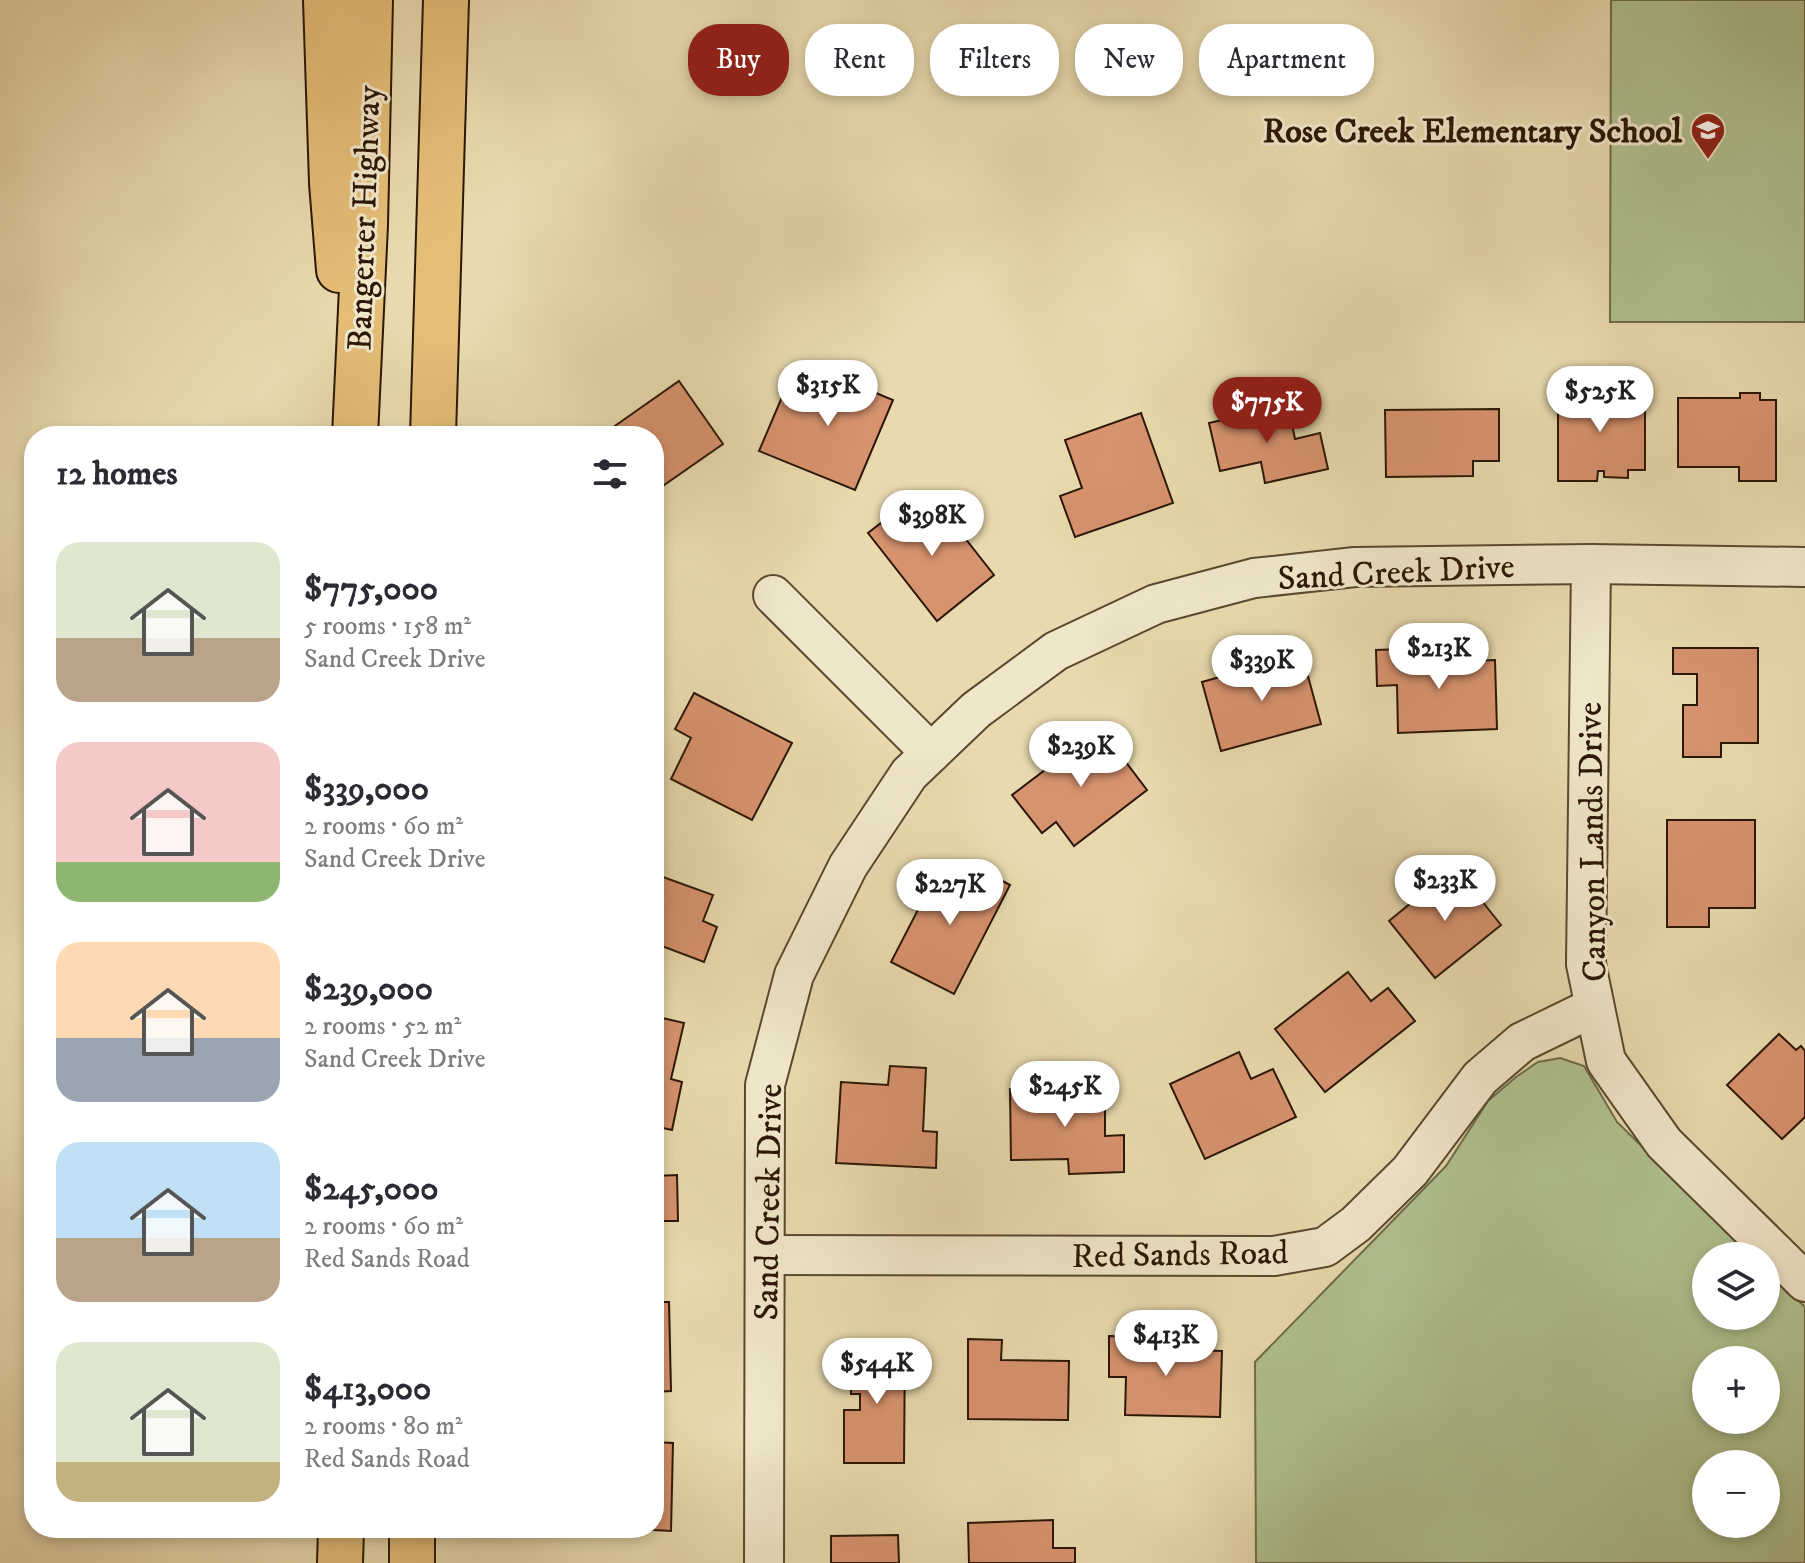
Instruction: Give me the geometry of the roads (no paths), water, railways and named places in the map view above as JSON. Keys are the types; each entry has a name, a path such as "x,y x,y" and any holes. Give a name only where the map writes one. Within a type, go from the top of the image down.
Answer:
{"highway":[{"path":"326,0 332,183 355,424"},
{"name":"Bangerter Highway","path":"355,424 365,225 370,0"},
{"path":"433,426 446,0"},
{"path":"340,1563 341,1538"},
{"path":"412,1538 412,1563"}],"street":[{"name":"Sand Creek Drive","path":"764,1563 765,1085 794,975 848,866 909,774 976,710 1056,651 1156,604 1254,578 1355,567 1591,564 1805,567"},
{"name":"Canyon Lands Drive","path":"1591,564 1586,964 1606,1061 1664,1143 1800,1266"},
{"path":"773,595 931,753"},
{"name":"Red Sands Road","path":"765,1255 1274,1256 1325,1247 1356,1224 1410,1171 1480,1078 1522,1042 1594,1007"}],"place":[{"name":"Rose Creek Elementary School","path":"1708,161"}]}
